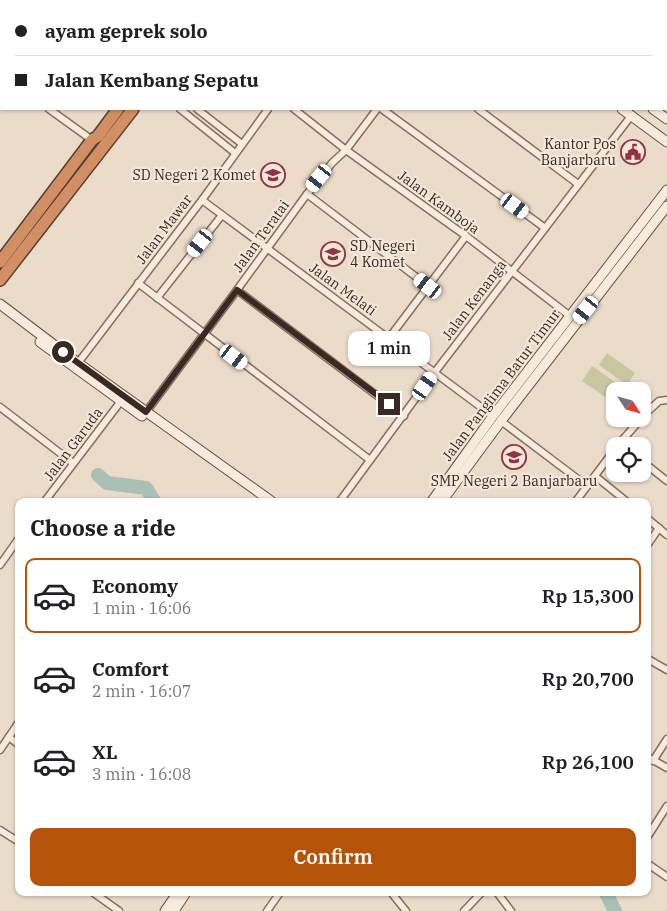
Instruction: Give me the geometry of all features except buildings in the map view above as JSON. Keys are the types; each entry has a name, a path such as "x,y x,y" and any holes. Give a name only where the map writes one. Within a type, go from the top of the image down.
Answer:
{"highway":[{"path":"0,280 34,226 99,139 117,110"},
{"path":"99,139 132,110"},
{"path":"0,262 34,226"}],"street":[{"path":"51,110 99,139"},
{"path":"181,110 235,153"},
{"path":"198,110 242,144"},
{"name":"Jalan Mawar","path":"78,363 202,200 267,110"},
{"name":"Jalan Teratai","path":"146,412 307,194 332,163 346,150 376,110"},
{"path":"383,110 545,228"},
{"path":"479,110 578,184"},
{"path":"623,110 667,142"},
{"path":"654,110 667,119"},
{"name":"Jalan Kamboja","path":"302,112 346,150 466,236 570,316"},
{"name":"Jalan Kenanga","path":"342,498 435,372 631,116"},
{"name":"Jalan Panglima Batur Timur","path":"434,498 639,234 667,190"},
{"path":"307,194 428,286"},
{"name":"Jalan Melati","path":"202,200 587,486"},
{"name":"Jalan Panglima Batur Timur","path":"639,234 667,206"},
{"path":"157,298 222,215"},
{"path":"389,338 466,236"},
{"name":"Jalan Panglima Batur Timur","path":"558,339 570,316 619,260"},
{"path":"138,283 370,460"},
{"path":"237,290 404,416"},
{"path":"0,304 31,332 121,401 265,498"},
{"path":"0,311 78,363 146,412 256,498"},
{"path":"651,409 659,401 667,400"},
{"name":"Jalan Garuda","path":"48,498 121,401"},
{"path":"0,407 74,463"},
{"name":"Jalan Panglima Batur Timur","path":"444,498 497,419"},
{"path":"578,498 606,462"},
{"path":"651,468 667,481"},
{"path":"595,476 622,498"},
{"path":"651,521 667,535"},
{"path":"651,540 659,528"},
{"path":"0,565 15,544"},
{"path":"651,661 667,670"},
{"path":"0,750 15,727"},
{"path":"8,737 15,741"},
{"path":"651,758 667,739"},
{"path":"651,760 667,768"},
{"path":"651,831 667,806"},
{"path":"0,830 15,839"},
{"path":"651,866 667,876"},
{"path":"98,896 119,911"},
{"path":"164,911 175,896"},
{"path":"174,911 184,896"},
{"path":"267,911 278,896"},
{"path":"394,896 406,911"},
{"path":"464,911 478,896"},
{"path":"500,896 511,911"}],"shaded area":[{"path":"607,353 635,373 629,382 623,382 599,365"},
{"path":"592,366 615,382 606,382 606,398 582,381"}],"waterway":[{"path":"98,475 107,483 146,488 152,498"},
{"path":"608,896 615,911"}],"place":[{"name":"Kantor Pos Banjarbaru","path":"633,152"},
{"name":"SD Negeri 2 Komet","path":"273,175"},
{"name":"SD Negeri 4 Komet","path":"333,254"},
{"name":"SMP Negeri 2 Banjarbaru","path":"514,457"}],"route":[{"path":"63,352 146,412 237,290 389,404"}]}
